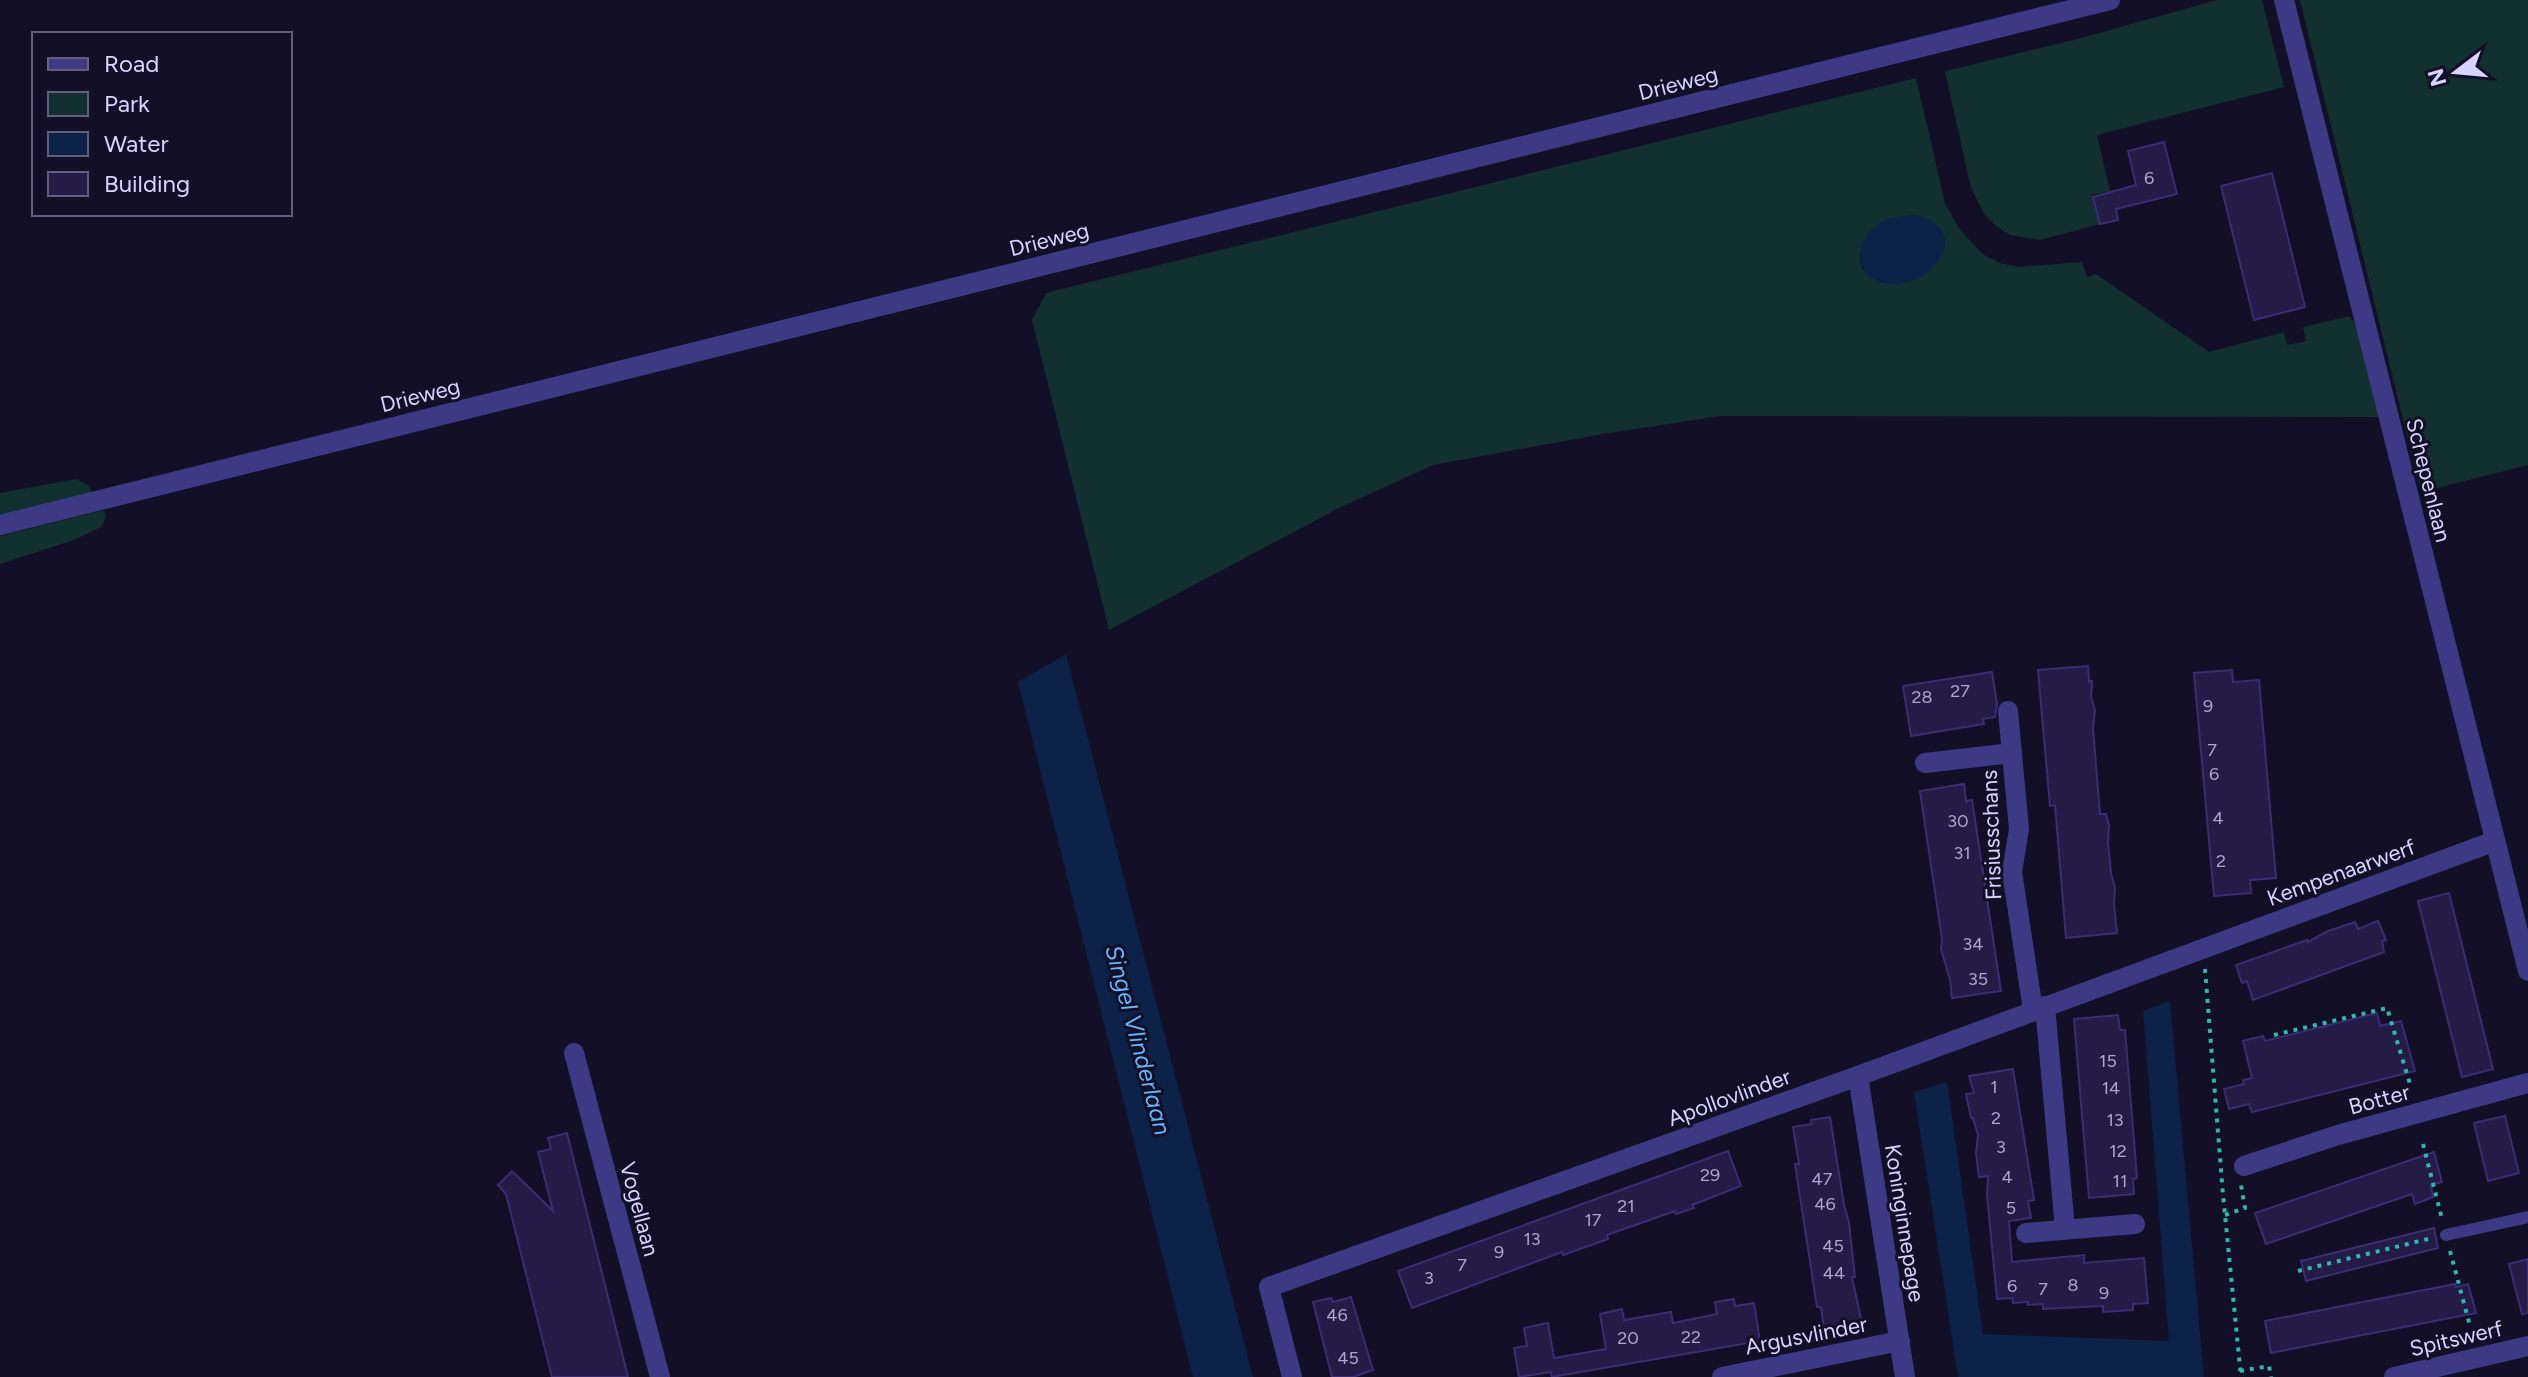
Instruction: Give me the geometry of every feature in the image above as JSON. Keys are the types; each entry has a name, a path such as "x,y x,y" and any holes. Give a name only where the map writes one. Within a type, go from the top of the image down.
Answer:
{"street":[{"name":"Drieweg","path":"0,525 2110,0"},
{"name":"Schepenlaan","path":"2284,0 2528,971"},
{"name":"Frisiusschans","path":"2008,711 2019,829 2012,872 2039,1008 2065,1229"},
{"name":"Frisiusschans","path":"1925,763 2012,753"},
{"name":"Kempenaarwerf","path":"2203,949 2495,841"},
{"name":"Apollovlinder","path":"1292,1377 1269,1287 2203,949"},
{"name":"Vogellaan","path":"574,1053 660,1377"},
{"name":"Koninginnepage","path":"1858,1076 1905,1377"},
{"name":"Botter","path":"2244,1166 2338,1135 2528,1083"},
{"path":"2026,1233 2135,1224"},
{"name":"Argusvlinder","path":"1722,1377 1900,1341"},
{"name":"Spitswerf","path":"2394,1377 2528,1346"}],"lane":[{"path":"2446,1235 2528,1217"}],"path":[{"path":"2274,1035 2387,1008 2410,1084"},
{"path":"2225,1215 2245,1208 2240,1188 2244,1166"},
{"path":"2298,1271 2446,1235"},
{"path":"2240,1371 2269,1366 2271,1377"}],"green space":[{"path":"2217,0 2262,0 2284,87 2097,135 2110,191 2092,195 2100,224 2040,240 2010,235 1985,215 1971,188 1945,71 2074,40"},
{"path":"2300,0 2528,0 2528,465 2421,492"},
{"path":"1916,78 1945,203 1958,227 1984,255 2018,267 2082,262 2087,277 2096,274 2209,352 2284,332 2287,345 2306,341 2303,327 2349,316 2359,327 2381,417 1720,416 1603,434 1433,465 1341,507 1109,630 1032,320 1046,293","holes":["1915,215 1916,278 1897,283 1863,270 1860,258 1866,239 1893,220"]},
{"path":"76,479 88,485 95,496 0,521 0,493"},
{"path":"104,510 106,517 101,527 74,540 0,564 0,536"}],"water":[{"path":"1915,215 1934,223 1943,234 1945,246 1940,259 1915,280 1898,284 1872,278 1866,273 1861,258 1861,249 1868,233 1883,221"},
{"name":"Singel Vlinderlaan","path":"1066,654 1253,1377 1193,1377 1018,682"},
{"path":"2170,1001 2204,1377 1958,1377 1914,1092 1947,1082 1983,1334 2169,1341 2143,1011"}],"building":[{"path":"2164,142 2177,194 2116,209 2118,220 2100,224 2093,197 2136,185 2128,151"},
{"path":"2272,173 2305,307 2254,320 2221,186"},
{"path":"2088,666 2095,710 2093,729 2100,814 2106,814 2109,825 2108,844 2115,888 2117,933 2066,938 2055,805 2050,806 2038,670"},
{"path":"2232,670 2233,682 2259,680 2276,878 2250,880 2251,893 2214,896 2194,673"},
{"path":"1992,672 1997,704 1995,717 1983,719 1984,724 1911,736 1903,686"},
{"path":"1964,784 1966,801 1972,800 2001,991 1952,998 1941,949 1920,791"},
{"path":"2449,893 2493,1069 2462,1077 2418,901"},
{"path":"2378,921 2386,940 2382,941 2384,952 2253,1000 2247,981 2242,983 2236,965 2308,942 2355,922 2358,929"},
{"path":"2377,1013 2380,1026 2401,1021 2415,1071 2252,1112 2249,1104 2229,1109 2224,1089 2244,1084 2243,1080 2252,1078 2243,1041 2263,1036 2265,1041"},
{"path":"2118,1015 2120,1030 2125,1030 2137,1178 2133,1179 2134,1194 2089,1198 2074,1019"},
{"path":"2013,1069 2034,1200 2028,1201 2031,1218 2009,1221 2012,1262 2084,1255 2084,1263 2144,1258 2148,1303 2133,1304 2133,1310 2103,1312 2103,1306 2043,1309 2043,1304 2013,1303 2013,1298 1997,1299 1988,1176 1979,1177 1976,1153 1978,1135 1966,1094 1974,1093 1969,1076"},
{"path":"2505,1116 2519,1173 2488,1181 2474,1123"},
{"path":"1830,1117 1849,1223 1855,1277 1852,1277 1863,1328 1844,1331 1843,1326 1824,1329 1821,1307 1817,1307 1795,1164 1799,1164 1793,1127"},
{"path":"567,1133 628,1377 552,1377 506,1194 498,1185 512,1171 553,1211 538,1152 551,1149 548,1138"},
{"path":"1728,1151 1741,1186 1692,1205 1694,1208 1676,1214 1675,1211 1607,1235 1608,1239 1563,1255 1562,1252 1412,1308 1398,1271"},
{"path":"2434,1152 2442,1182 2431,1185 2433,1197 2415,1204 2412,1194 2266,1244 2255,1213"},
{"path":"2434,1228 2438,1248 2306,1281 2301,1261"},
{"path":"2528,1259 2528,1313 2522,1314 2509,1264"},
{"path":"2455,1284 2456,1287 2468,1284 2476,1313 2271,1353 2265,1321"},
{"path":"1351,1297 1373,1370 1353,1377 1332,1377 1313,1302 1331,1298 1333,1302"},
{"path":"1734,1299 1735,1306 1754,1303 1760,1341 1552,1377 1551,1372 1519,1377 1514,1348 1527,1346 1524,1328 1548,1323 1554,1358 1606,1349 1600,1314 1622,1309 1624,1320 1671,1312 1673,1323 1717,1314 1715,1302"}]}
